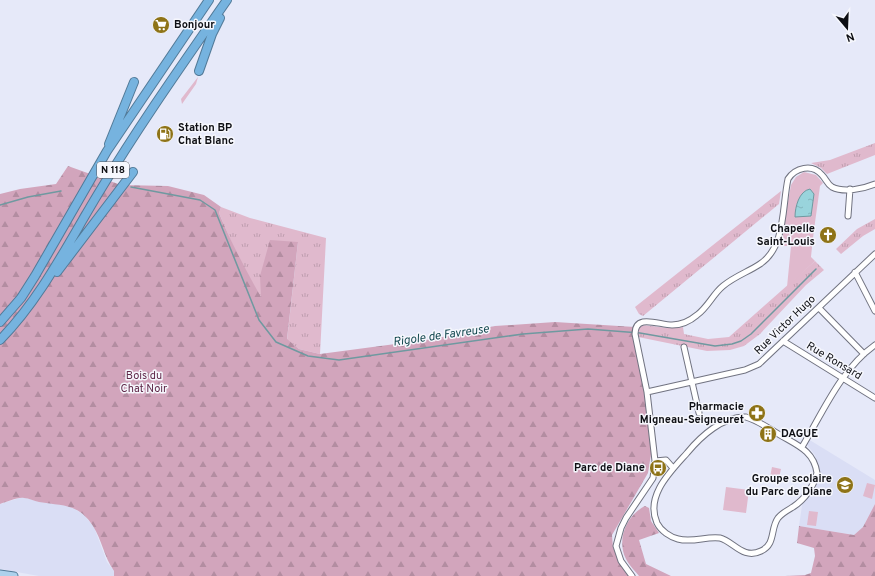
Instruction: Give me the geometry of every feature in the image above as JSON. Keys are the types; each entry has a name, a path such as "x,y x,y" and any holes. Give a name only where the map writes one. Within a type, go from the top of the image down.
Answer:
{"highway":[{"name":"N 118","path":"0,322 21,298 107,151 209,0"},
{"name":"N 118","path":"0,340 26,311 43,287 120,159 227,0"},
{"path":"199,71 212,34 220,18 220,10"},
{"path":"107,151 109,140 134,82"},
{"path":"43,287 52,280 133,172"}],"main road":[{"path":"0,574 14,576"}],"street":[{"path":"632,576 621,561 616,546 620,528 653,478 655,461 652,448 647,392 635,330 641,322 646,321 673,325 687,322 703,310 722,286 767,259 778,240 788,179 794,172 804,168 814,169 822,174 830,186 850,189 875,184"},
{"path":"848,216 850,189"},
{"name":"Rue Victor Hugo","path":"647,392 692,383 754,367 783,342 875,254"},
{"path":"855,272 875,310"},
{"path":"818,308 864,354"},
{"name":"Rue Ronsard","path":"783,342 875,398"},
{"path":"802,447 843,378 864,354 875,346"},
{"path":"684,347 699,413"},
{"path":"746,417 756,420 802,447 814,462 817,473 809,492 778,518 770,543 761,551 749,553 734,548 723,539 705,538 690,541 677,539 662,530 654,514 653,502 656,494 673,468 695,444 727,419 746,417"},
{"path":"655,461 666,460 673,468"}],"shaded area":[{"name":"Groupe scolaire du Parc de Diane","path":"808,439 875,480 875,504 863,527 854,535 799,526 803,499 808,494 818,468 815,455 807,445 806,442"},
{"path":"23,497 40,502 59,503 72,507 84,515 94,527 107,562 114,571 114,576 39,576 0,569 0,504"}],"green space":[{"path":"198,77 196,84 182,104 181,99"},
{"path":"875,143 875,155 827,174 821,168 811,163 830,160"},
{"name":"Bois du Chat Noir","path":"68,166 121,185 168,186 204,195 221,207 219,213 238,255 261,297 260,276 270,240 298,242 287,339 299,349 320,354 433,339 495,326 555,322 635,327 646,383 652,448 648,473 612,535 613,548 635,576 114,576 114,571 96,531 87,519 75,509 26,498 15,499 0,504 0,194 20,189 56,184"},
{"path":"804,172 816,175 823,183 820,186 811,257 815,261 787,287 791,246 780,246 791,185 796,177"},
{"path":"781,191 779,204 643,316 639,314 635,307"},
{"path":"221,207 250,218 326,238 320,354 299,349 287,340 298,242 261,298 240,262 219,213"},
{"path":"875,219 875,229 863,236 841,254 836,249 857,229"},
{"path":"815,261 824,270 806,285 760,334 744,346 730,350 707,351 638,337 637,330 639,325 672,328 683,327 684,334 708,339 729,337"},
{"path":"772,467 781,469 779,478 770,477"},
{"path":"867,483 875,485 872,499 863,496"},
{"path":"726,487 749,490 746,513 723,510"},
{"path":"875,504 875,576 785,576 805,575 811,573 815,556 814,548 797,543 799,526 854,535 863,527"},
{"path":"645,506 649,508 651,521 659,533 639,540 646,564 671,576 639,576 630,566 623,551 623,536 628,521"},
{"path":"809,511 818,512 816,526 807,525"}],"water":[{"path":"810,189 814,194 811,216 795,217 800,196 806,190"}],"waterway":[{"name":"Rigole de Favreuse","path":"131,187 200,200 215,210 259,320 276,342 308,356 339,360 523,334 588,329 640,333 715,346 732,344 741,341 751,334 816,269"},
{"name":"Rigole de Favreuse","path":"0,205 28,197 61,191"}],"place":[{"name":"Bonjour","path":"161,25"},
{"name":"Station BP Chat Blanc","path":"165,134"},
{"name":"Chapelle Saint-Louis","path":"828,235"},
{"name":"Pharmacie Migneau-Seigneuret","path":"757,413"},
{"name":"DAGUE","path":"768,434"},
{"name":"Parc de Diane","path":"658,468"},
{"name":"Groupe scolaire du Parc de Diane","path":"845,485"}]}
